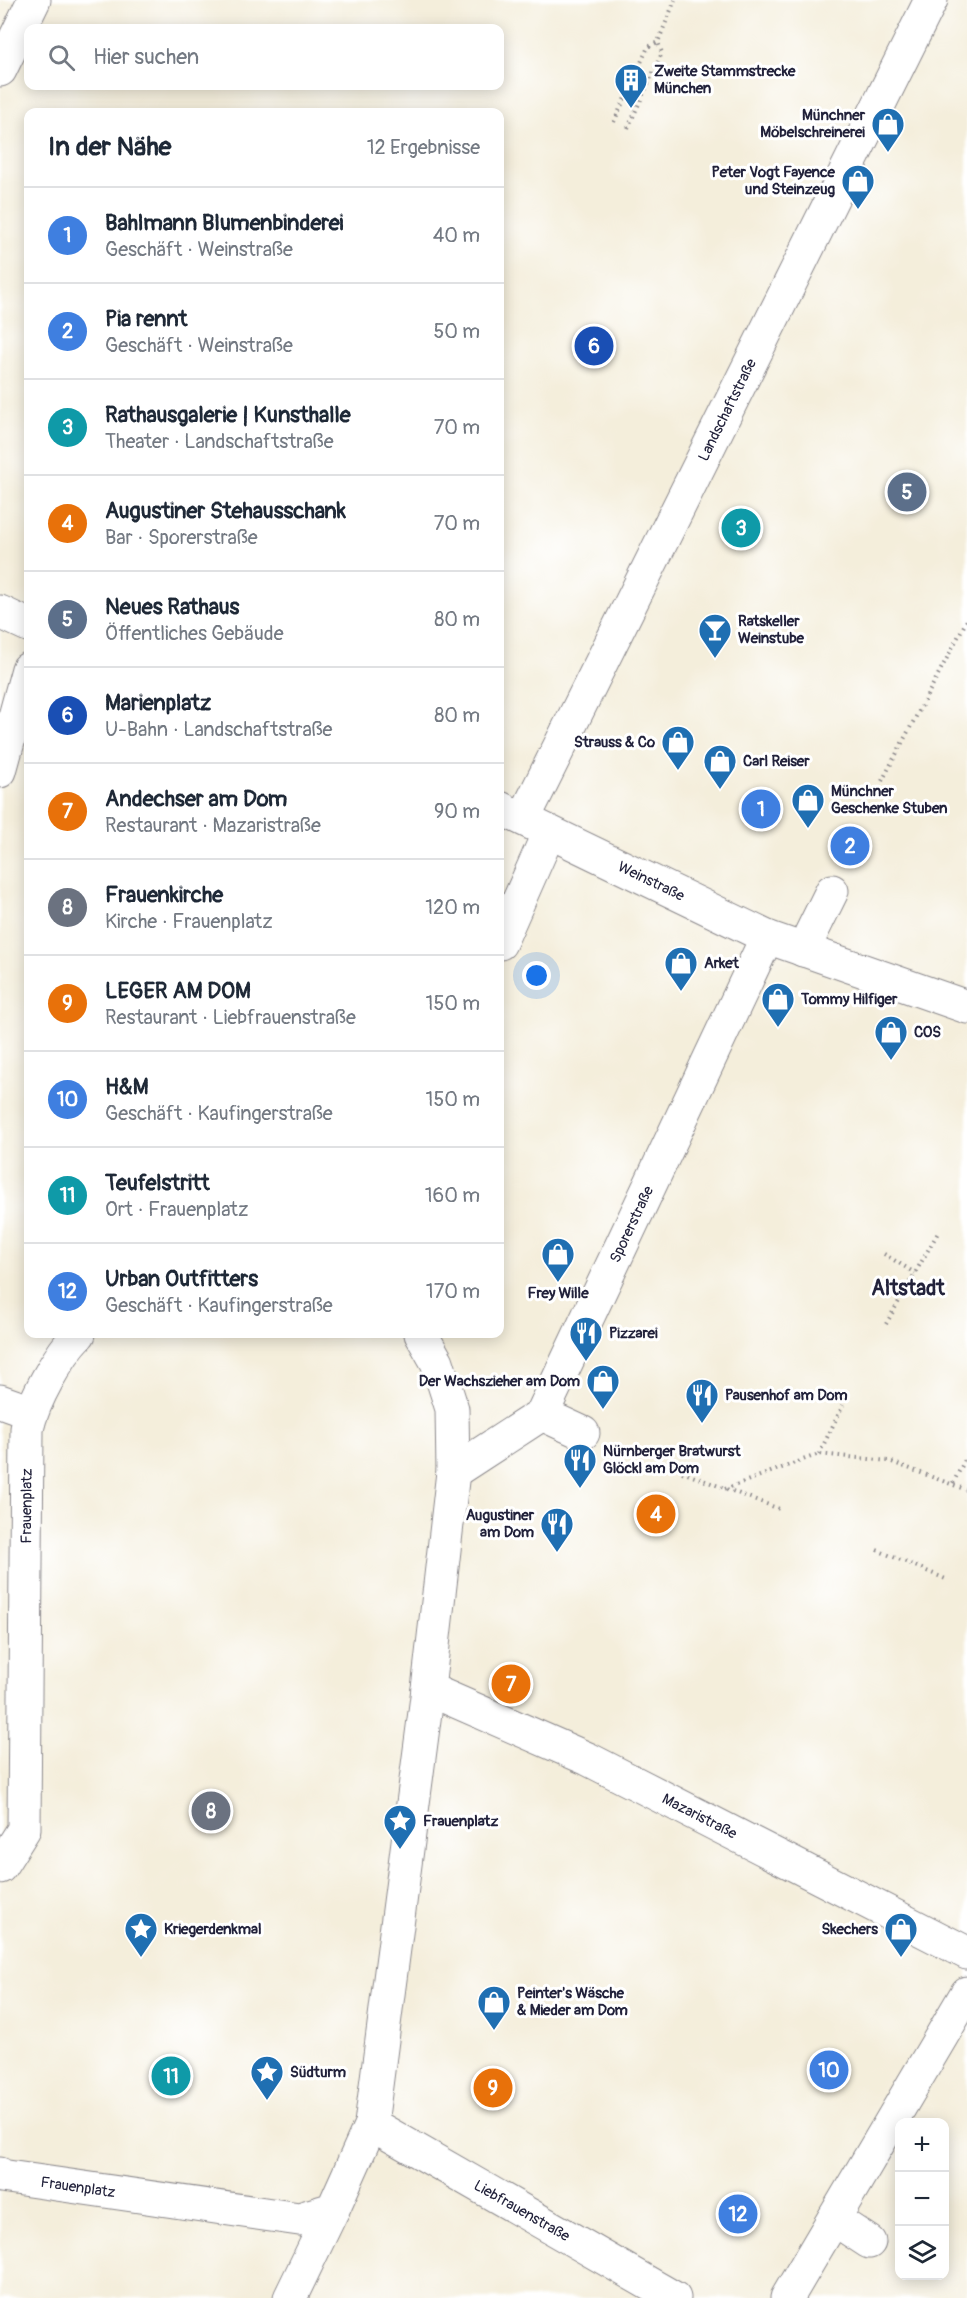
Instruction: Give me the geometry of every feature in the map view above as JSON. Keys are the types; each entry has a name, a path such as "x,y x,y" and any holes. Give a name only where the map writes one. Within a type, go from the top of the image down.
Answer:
{"street":[{"path":"0,70 34,0"},
{"name":"Landschaftstraße","path":"504,922 524,819 931,0"},
{"path":"0,612 24,622"},
{"path":"0,771 24,684"},
{"name":"Weinstraße","path":"524,819 767,937 967,1007"},
{"path":"803,950 832,891"},
{"name":"Sporerstraße","path":"542,1414 767,937"},
{"name":"Frauenplatz","path":"0,1868 24,1829 27,1429 30,1412 69,1344 76,1338"},
{"path":"290,2298 371,2124 428,1689 453,1472 452,1409 437,1362 423,1338"},
{"path":"0,1401 30,1412"},
{"path":"453,1472 542,1414 583,1432"},
{"name":"Mazaristraße","path":"428,1689 588,1759 967,1953"},
{"path":"787,2298 967,1994"},
{"name":"Liebfrauenstraße","path":"371,2124 674,2298"},
{"name":"Frauenplatz","path":"0,2174 1,2176 299,2219 333,2209"},
{"path":"834,2219 869,2242"}],"path":[{"path":"614,122 648,47 658,42 675,0"},
{"path":"628,128 662,53 658,42"},
{"path":"882,781 967,620"},
{"path":"886,1324 939,1231"},
{"path":"884,1254 915,1273"},
{"path":"819,1454 843,1405"},
{"path":"725,1489 819,1454 889,1461 967,1490"},
{"path":"953,1483 967,1456"},
{"path":"682,1472 783,1510"},
{"path":"877,1550 948,1580"}],"place":[{"name":"Zweite Stammstrecke München","path":"631,109"},
{"name":"Münchner Möbelschreinerei","path":"888,153"},
{"name":"Peter Vogt Fayence und Steinzeug","path":"858,210"},
{"name":"Marienplatz","path":"594,346"},
{"name":"Neues Rathaus","path":"907,492"},
{"name":"Rathausgalerie | Kunsthalle","path":"741,528"},
{"name":"Ratskeller Weinstube","path":"715,659"},
{"name":"Strauss & Co","path":"678,771"},
{"name":"Carl Reiser","path":"720,790"},
{"name":"Bahlmann Blumenbinderei","path":"761,809"},
{"name":"Münchner Geschenke Stuben","path":"808,829"},
{"name":"Pia rennt","path":"850,846"},
{"name":"Arket","path":"681,992"},
{"name":"Tommy Hilfiger","path":"778,1028"},
{"name":"COS","path":"891,1061"},
{"name":"Frey Wille","path":"558,1283"},
{"name":"Pizzarei","path":"586,1362"},
{"name":"Der Wachszieher am Dom","path":"603,1410"},
{"name":"Pausenhof am Dom","path":"702,1424"},
{"name":"Nürnberger Bratwurst Glöckl am Dom","path":"580,1489"},
{"name":"Augustiner Stehausschank","path":"656,1514"},
{"name":"Augustiner am Dom","path":"557,1553"},
{"name":"Andechser am Dom","path":"511,1684"},
{"name":"Frauenkirche","path":"211,1811"},
{"name":"Frauenplatz","path":"400,1850"},
{"name":"Kriegerdenkmal","path":"141,1958"},
{"name":"Skechers","path":"901,1958"},
{"name":"Peinter's Wäsche & Mieder am Dom","path":"494,2031"},
{"name":"H&M","path":"829,2070"},
{"name":"Teufelstritt","path":"171,2076"},
{"name":"LEGER AM DOM","path":"493,2088"},
{"name":"Südturm","path":"267,2101"},
{"name":"Urban Outfitters","path":"738,2214"}],"district":[{"name":"Altstadt","path":"908,1288"}]}
